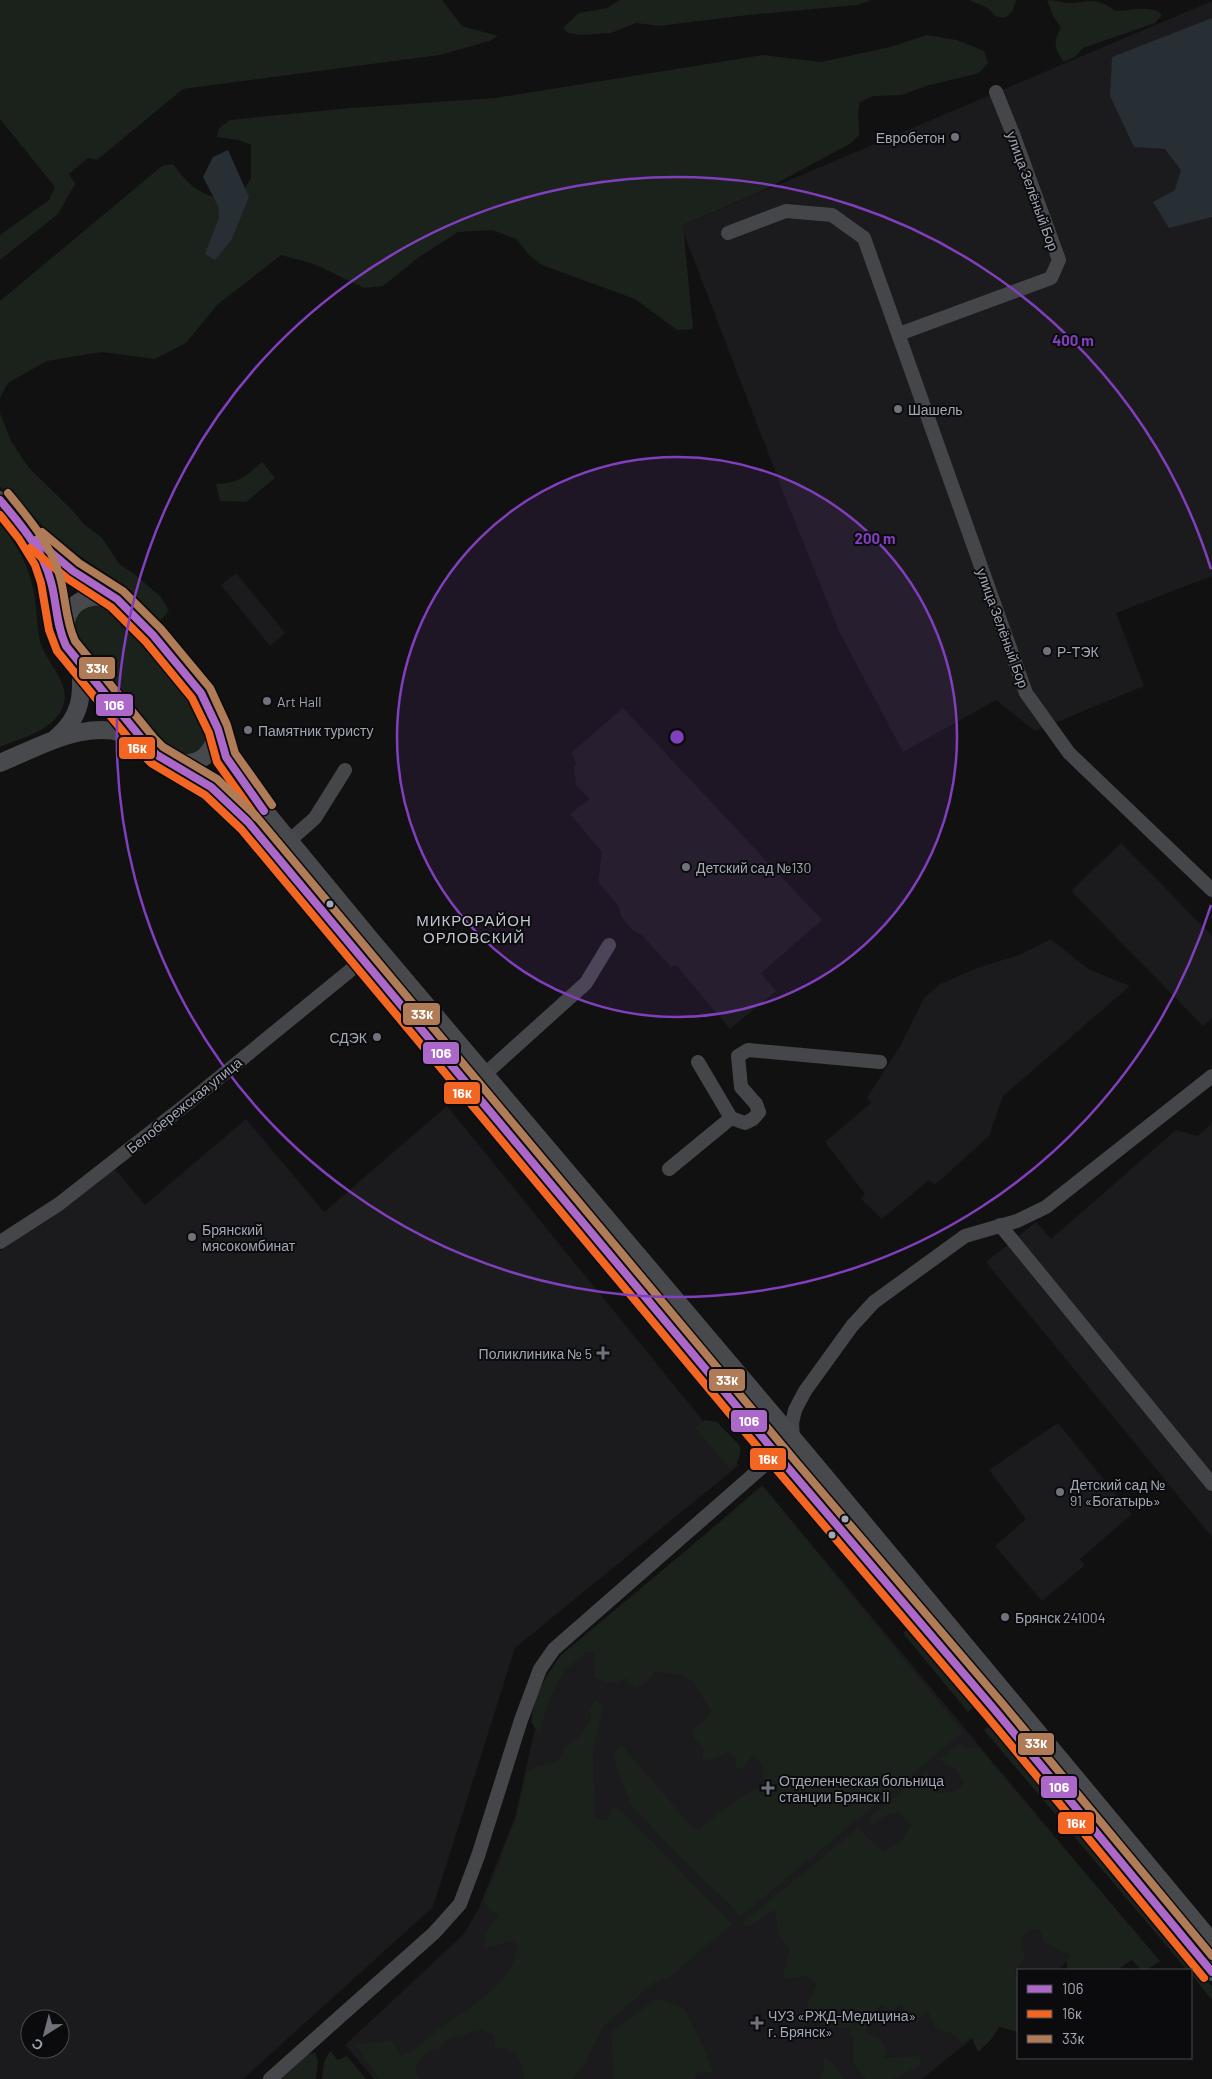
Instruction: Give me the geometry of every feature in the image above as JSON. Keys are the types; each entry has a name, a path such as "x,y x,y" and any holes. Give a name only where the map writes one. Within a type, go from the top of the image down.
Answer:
{"main road":[{"path":"0,500 24,528 74,571 117,599 153,635 201,693 218,729 226,757 249,792 793,1438 1212,1942"},
{"path":"24,528 48,570 59,633 66,646 147,745 158,755 196,776 230,803 777,1454 988,1701 1212,1972"},
{"path":"66,646 65,621 70,610 80,601 95,595 117,599"},
{"path":"53,741 67,729 78,709 82,684 80,662"},
{"path":"0,763 53,741 96,729 107,729 129,734 147,745"},
{"path":"168,761 181,764 199,761 207,756 216,741 218,729"},
{"path":"777,1454 793,1438"}],"street":[{"name":"улица Зелёный Бор","path":"899,334 1051,278 1059,260 996,92"},
{"name":"улица Зелёный Бор","path":"728,234 786,211 832,215 864,238 1026,693 1068,753 1212,890"},
{"path":"289,841 314,818 345,770"},
{"path":"485,1074 586,983 609,945"},
{"name":"Белобережская улица","path":"0,1242 59,1204 188,1103 363,960"},
{"path":"698,1062 730,1118 745,1123 753,1119 759,1112 756,1104 741,1087 738,1056 748,1050 880,1062"},
{"path":"793,1438 792,1423 795,1410 805,1391 852,1326 874,1302 965,1236 1027,1217 1046,1207 1212,1076"},
{"path":"669,1169 730,1118"},
{"path":"1000,1225 1212,1484"},
{"path":"270,2079 434,1933 460,1904 478,1856 540,1669 554,1649 777,1454"}],"shaded area":[{"path":"0,0 442,0 462,26 498,36 489,41 440,55 183,89 97,160 88,158 69,174 75,184 58,214 0,260 0,235 49,200 55,187 0,119"},
{"path":"620,0 872,0 857,5 748,15 659,26 636,23 611,33 581,35 568,33 563,28 579,13 607,8"},
{"path":"969,0 1016,1 1012,12 1004,18 995,16 988,8"},
{"path":"1047,0 1072,3 1097,2 1116,11 1147,9 1162,15 1155,23 1083,48 1075,57 1064,62 1058,53 1056,45 1061,28 1053,16"},
{"path":"1212,1 1212,576 1116,613 1144,686 1035,731 996,700 903,752 840,633 785,497 681,226"},
{"path":"1212,18 1212,217 1169,228 1153,202 1175,190 1181,170 1165,149 1134,147 1110,96 1112,57"},
{"path":"927,35 957,40 984,51 988,63 979,73 926,86 902,95 874,96 860,102 858,111 859,135 850,144 760,192 683,225 693,329 677,330 635,299 542,265 530,256 516,239 493,230 458,232 419,257 383,286 364,288 314,264 281,255 217,305 186,343 155,359 102,352 47,361 8,383 0,398 0,301 162,166 173,164 192,185 203,193 219,198 240,196 251,178 251,145 238,140 217,137 219,128 230,120 350,108 495,98 763,55 821,62 890,47"},
{"path":"228,150 249,197 232,239 215,260 205,254 219,218 218,206 203,177 213,157"},
{"path":"0,413 11,441 29,468 84,524 102,538 120,565 133,573 161,597 169,611 161,620 154,619 131,591 58,541 30,513 11,499 0,486"},
{"path":"262,462 275,478 246,502 220,501 216,484 236,481 251,472"},
{"path":"0,524 19,550 27,568 35,599 40,641 61,681 65,698 63,707 52,722 36,733 0,747"},
{"path":"236,573 285,633 270,646 221,585"},
{"path":"97,603 114,607 122,613 204,710 210,729 208,737 199,749 187,755 172,754 165,751 75,645 72,637 72,624 75,618 83,610"},
{"name":"Детский сад №130","path":"623,708 822,920 761,973 776,991 730,1029 676,965 671,967 642,935 632,930 621,916 618,905 598,882 602,852 570,814 590,799 576,785 574,767 576,764 572,752"},
{"path":"1121,843 1212,936 1212,1018 1203,1026 1071,891"},
{"path":"1051,939 1088,969 1130,986 1003,1096 989,1136 935,1185 929,1180 882,1219 861,1199 865,1194 825,1142 871,1103 867,1098 900,1046 924,998 940,984 977,968 1019,955"},
{"path":"447,1106 739,1465 515,1648 433,1907 243,2079 0,2079 0,1251 115,1169 145,1205 246,1119 324,1212"},
{"path":"1212,1123 1212,1537 986,1262 1036,1222 1051,1239 1176,1130 1198,1136"},
{"path":"705,1420 717,1422 740,1446 738,1459 730,1469 695,1428"},
{"name":"Детский сад № 91 «Богатырь»","path":"1058,1423 1132,1514 1080,1559 1085,1565 1042,1601 995,1546 1026,1519 989,1470"},
{"name":"Отделенческая больница станции Брянск II","path":"762,1485 1122,1917 1058,1969 1017,1969 1017,2002 922,2079 374,2079 345,2045 464,1934 478,1910 515,1817 534,1733 558,1672 578,1644"},
{"path":"763,1486 963,1732 740,1917 630,1804 613,1756 621,1744 690,1825 699,1830 723,1809 763,1784 763,1765 752,1756 742,1769 736,1768 736,1758 728,1752 710,1760 702,1759 703,1749 694,1739 693,1729 700,1725 711,1711 692,1681 684,1676 655,1671 648,1681 636,1688 625,1678 617,1682 606,1683 594,1677 595,1652 587,1652 569,1667 559,1680 549,1703 540,1735 531,1722 532,1712 541,1687 561,1655"},
{"path":"911,1627 976,1705 968,1712 903,1633"},
{"path":"596,1700 603,1707 593,1752 595,1818 607,1820 613,1806 624,1813 732,1924 670,1977 653,1983 603,2027 585,2064 572,2079 524,2079 521,2065 514,2054 506,2048 495,2049 494,2035 481,2029 446,2040 438,2050 426,2052 415,2069 419,2079 379,2079 356,2045 392,2040 401,2056 408,2053 438,2029 486,1996 501,1982 509,1971 518,1946 510,1940 497,1946 485,1948 485,1933 499,1914 489,1911 484,1901 516,1819 526,1773 536,1767 559,1760 564,1748 577,1738 591,1720 589,1709"},
{"path":"988,1727 1001,1734 1212,1986 1212,2000 1192,1975 1192,1969 1186,1969 984,1730"},
{"path":"960,1743 966,1748 979,1748 1160,1961 1148,1969 1140,1969 1132,1960 1121,1967 1121,1969 1067,1969 1067,1962 1071,1954 1044,1943 1039,1929 1029,1930 1021,1937 1025,1957 1014,1973 1017,1976 1017,2032 999,2027 990,2041 978,2052 972,2038 963,2043 952,2034 935,2028 928,2012 910,2024 902,2004 891,2011 880,2005 868,2023 866,2032 880,2039 887,2050 884,2058 920,2056 920,2066 893,2079 866,2079 854,2065 854,2041 849,2028 829,2027 804,2018 817,1983 806,1976 790,1979 782,1977 790,1949 779,1936 775,1910 753,1924 745,1926 742,1923 858,1828 883,1852 901,1841 911,1825 899,1812 886,1815 872,1826 869,1818 927,1770 935,1793 957,1791 964,1782 954,1767 947,1766 940,1759"},
{"path":"655,1998 683,2007 706,2052 713,2072 698,2073 694,2079 614,2079 611,2034 619,2025 637,2014"},
{"path":"330,2051 338,2060 347,2056 366,2079 322,2079 324,2062"},
{"path":"315,2053 318,2061 316,2079 277,2079 306,2054"},
{"path":"824,2058 831,2062 845,2079 820,2079 824,2069"}],"transit line":[{"name":"33к","path":"8,493 38,532 56,565 62,585 69,625 75,641 154,738 163,747 217,779 256,816 797,1463 1002,1703 1212,1956"},
{"name":"106","path":"0,500 30,538 43,559 51,582 60,630 66,646 147,745 157,755 211,787 248,822 789,1469 994,1709 1212,1972"},
{"name":"16к","path":"0,515 19,539 35,565 41,583 49,630 57,651 139,751 151,763 205,795 241,829 781,1475 986,1715 1204,1978"},
{"name":"33к","path":"42,532 79,563 123,591 161,629 210,688 227,725 235,753 272,805"},
{"name":"106","path":"36,540 73,571 117,599 153,635 201,693 218,729 226,757 264,811"},
{"name":"16к","path":"30,548 68,579 111,607 146,642 192,698 209,733 217,762 256,817"}],"place":[{"name":"Евробетон","path":"955,137"},
{"name":"Шашель","path":"898,409"},
{"name":"Р-ТЭК","path":"1047,651"},
{"name":"Art Hall","path":"267,701"},
{"name":"Памятник туристу","path":"248,730"},
{"name":"Детский сад №130","path":"686,867"},
{"name":"СДЭК","path":"377,1037"},
{"name":"Брянский мясокомбинат","path":"192,1237"},
{"name":"Поликлиника № 5","path":"603,1353"},
{"name":"Детский сад № 91 «Богатырь»","path":"1060,1492"},
{"name":"Брянск 241004","path":"1005,1617"},
{"name":"Отделенческая больница станции Брянск II","path":"768,1788"},
{"name":"ЧУЗ «РЖД-Медицина» г. Брянск»","path":"757,2023"}],"district":[{"name":"МИКРОРАЙОН ОРЛОВСКИЙ","path":"474,928"}]}
